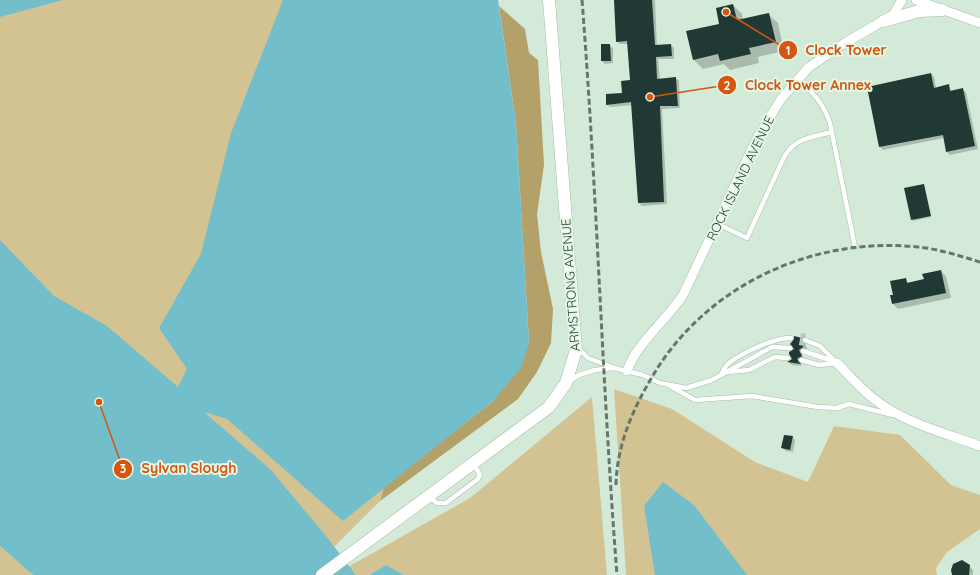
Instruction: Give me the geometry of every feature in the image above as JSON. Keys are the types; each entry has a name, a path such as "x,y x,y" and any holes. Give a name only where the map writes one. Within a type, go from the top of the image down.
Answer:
{"street":[{"name":"ARMSTRONG AVENUE","path":"322,575 548,407 566,383 575,356 576,344 549,0"},
{"name":"ROCK ISLAND AVENUE","path":"627,371 630,361 642,344 675,307 683,295 759,135 781,99 797,79 809,68 845,43 884,21 896,12 902,0"},
{"path":"916,0 980,23"},
{"path":"884,21 919,11 942,10"},
{"path":"837,363 874,399 906,419 980,446"}],"lane":[{"path":"797,79 818,98 825,109 832,132 855,247"},
{"path":"718,224 747,238 784,156 790,147 802,139 832,132"},
{"path":"722,373 729,363 773,340 791,338"},
{"path":"805,340 820,346 837,363"},
{"path":"576,344 588,358 670,386 695,400 752,396 818,407 837,408 849,404 906,419"},
{"path":"670,386 686,388 712,380 722,373 772,347 790,348"},
{"path":"803,351 837,363"},
{"path":"722,373 749,370 775,357 788,358"},
{"path":"802,360 819,365 837,363"},
{"path":"566,383 579,375 614,368"},
{"path":"428,496 437,503 446,503 478,479 480,476 479,471 473,462"}],"shaded area":[{"path":"0,0 310,0 384,487 380,501 333,548 198,416 178,387 0,276"},
{"path":"499,6 525,29 529,53 538,60 544,165 537,214 541,252 553,309 551,343 537,372 518,399 380,501 384,487 493,401 529,342 516,124"},
{"path":"614,389 672,409 755,462 808,482 834,426 900,435 951,485 980,495 980,529 947,552 936,568 937,575 626,575"},
{"path":"592,397 607,575 404,575 386,565 369,575 356,575 348,567 470,498"},
{"path":"0,546 33,575 0,575"}],"water":[{"path":"0,0 63,0 0,17"},
{"path":"283,0 498,0 516,124 529,342 521,368 493,401 343,521 227,419 204,412 270,469 326,536 356,575 33,575 0,546 0,240 54,296 107,326 178,387 187,369 159,328 201,254 231,133"},
{"path":"663,482 694,505 747,575 655,575 644,506"},
{"path":"386,565 404,575 369,575"}],"building":[{"path":"614,0 652,0 655,45 671,44 672,56 656,57 657,79 676,77 678,106 660,106 664,202 638,203 631,102 606,105 606,94 622,93 621,81 630,80 627,41 616,42"},
{"path":"733,4 737,20 769,13 776,42 749,48 751,54 720,61 718,54 693,60 686,31 719,24 716,8"},
{"path":"601,44 610,44 611,61 601,61"},
{"path":"931,73 934,88 949,84 950,91 963,88 975,146 946,152 943,135 879,147 867,87"},
{"path":"924,184 931,216 911,220 904,188"},
{"path":"941,270 946,293 892,304 890,295 893,295 890,281 906,278 907,283 924,279 922,274"},
{"path":"794,336 802,338 801,341 804,344 799,350 802,356 797,359 801,364 787,362 792,359 789,352 794,349 790,344 794,339"},
{"path":"784,435 793,436 790,450 781,448"},
{"path":"962,560 970,565 969,575 952,575 951,570 953,564"}],"tunnel":[{"path":"800,339 805,340"}],"railway":[{"path":"582,0 592,143 607,431 617,575"},
{"path":"616,485 619,456 627,429 638,403 652,377 675,345 702,316 732,293 766,273 802,259 840,250 879,246 918,247 942,251 980,262"}],"place":[{"name":"Clock Tower","path":"726,12"},
{"name":"Clock Tower Annex","path":"650,97"},
{"name":"Sylvan Slough","path":"99,402"}]}
